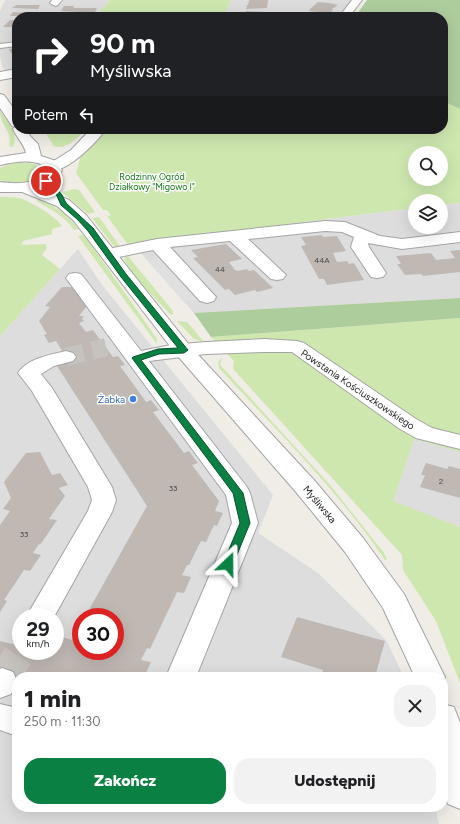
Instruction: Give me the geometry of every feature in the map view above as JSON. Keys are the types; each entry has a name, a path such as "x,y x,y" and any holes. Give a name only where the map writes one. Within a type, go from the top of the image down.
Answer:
{"street":[{"path":"348,12 357,0"},
{"path":"0,76 12,74"},
{"path":"0,98 12,116"},
{"path":"6,160 19,144 22,134"},
{"path":"23,134 31,144 37,159"},
{"path":"54,167 76,153 94,134"},
{"path":"6,160 37,159 82,146"},
{"path":"37,159 46,161 54,167"},
{"path":"0,187 24,187 46,181 54,174 54,167"},
{"name":"Myśliwska","path":"46,181 60,196 63,204"},
{"name":"Myśliwska","path":"24,187 63,204 80,218 184,350 305,486 354,546 394,602 428,672"},
{"path":"109,254 157,244 234,235 336,226 345,226 364,235 390,243 402,244 460,237"},
{"path":"234,235 277,275"},
{"path":"364,235 360,243 360,247 377,273"},
{"path":"157,244 207,297"},
{"path":"75,278 122,349 238,493 245,523 183,672"},
{"name":"Powstania Kościuszkowskiego","path":"184,350 281,344 297,347 408,424 424,433 460,442"},
{"path":"122,349 158,352 184,350"},
{"path":"45,608 100,512 104,500 96,481 41,388 28,372 47,362 66,357"},
{"path":"0,717 12,721"},
{"path":"451,732 460,793"}],"lane":[{"path":"0,46 12,45"}],"shaded area":[{"path":"5,0 110,0 100,12 12,12 12,80 3,68 0,57 0,11"},
{"path":"231,0 354,0 343,12 225,12"},
{"path":"460,203 460,298 194,313 132,243 408,209 408,234 448,234 448,204"},
{"path":"78,249 102,285 273,495 258,533 318,573 386,640 402,672 12,672 12,812 436,812 439,824 0,824 0,336"},
{"path":"161,258 198,299 184,302 148,261"},
{"path":"414,439 460,452 460,527 392,502"}],"green space":[{"path":"110,0 231,0 225,12 100,12"},
{"path":"367,0 460,0 460,109 448,103 448,12 359,12"},
{"name":"Rodzinny Ogród Działkowy \"Migowo I\"","path":"448,103 460,109 460,203 448,204 448,194 408,194 408,209 133,243 134,245 129,246 107,216 111,215 107,210 103,210 76,173 80,159 77,157 93,145 101,134 448,134"},
{"path":"0,111 12,128 12,134 14,134 13,147 9,146 10,141 8,132"},
{"path":"46,134 81,134 71,143 62,147 53,146"},
{"path":"13,163 34,164 42,169 43,172 40,176 29,181 11,183 0,180 0,168"},
{"path":"74,189 79,190 95,212 88,214 62,192"},
{"path":"0,197 19,198 30,203 49,214 62,226 52,229 52,234 23,241 22,245 46,244 47,248 42,255 60,269 0,336"},
{"path":"40,198 64,213 79,229 74,230 62,217 38,202 37,199"},
{"path":"99,217 121,248 114,246 92,218"},
{"path":"78,236 85,236 157,339 157,344"},
{"path":"127,255 173,311 173,314 171,315 133,273 124,259"},
{"path":"460,298 460,318 211,337 194,313"},
{"path":"460,318 460,452 414,439 393,501 460,527 460,683 436,621 403,570 402,555 233,369 234,361 211,337"},
{"path":"177,321 187,322 204,342 194,339"},
{"path":"223,357 220,364 222,367 331,486 384,553 387,559 385,560 367,534 327,485 219,368 218,362"}],"building":[{"path":"249,0 268,0 267,8 246,9 247,6 245,6 248,5"},
{"path":"318,2 338,5 332,9 333,10 331,12 309,11"},
{"path":"16,5 40,5 38,9 12,8"},
{"path":"64,6 74,6 73,8 97,8 95,12 61,11"},
{"path":"246,11 266,12 245,12"},
{"path":"10,20 12,20 12,27 3,27"},
{"path":"322,235 323,237 337,236 346,251 333,253 337,262 347,261 349,264 354,263 364,280 327,285 324,279 319,279 301,246 306,245 301,237"},
{"path":"226,244 242,259 229,262 235,270 254,270 273,288 257,292 255,290 235,295 229,289 225,290 193,258 198,257 191,250"},
{"path":"460,250 460,272 423,276 421,274 405,275 397,264 401,264 396,256 431,253 436,260 455,258 450,251"},
{"path":"62,287 73,287 87,306 79,316 84,316 82,319 84,321 79,323 86,332 93,330 113,357 118,356 125,365 120,366 146,402 151,400 159,410 153,412 184,453 189,451 198,463 192,465 219,501 215,511 223,513 217,526 214,525 206,542 201,541 189,565 187,565 182,575 191,577 184,593 177,592 150,649 147,648 141,660 151,662 146,672 12,672 12,685 0,681 0,641 12,644 12,660 64,660 64,638 72,640 72,660 124,660 124,608 90,608 147,506 57,366 69,362 56,341 49,343 44,335 47,334 39,321 50,307 45,306"},
{"path":"40,452 52,475 60,473 68,485 59,488 65,496 49,519 57,520 33,553 41,555 30,571 24,570 4,600 7,601 0,612 0,525 10,511 3,509 11,498 4,482 26,453"},
{"path":"426,463 447,469 449,466 460,469 460,498 420,487 425,475 421,475"},
{"path":"297,617 385,641 376,672 322,672 323,670 281,657"}],"tunnel":[{"path":"66,357 106,347"},
{"path":"2,681 15,660"}],"place":[{"name":"Żabka","path":"133,399"}],"route":[{"path":"46,181 60,196 63,204 72,210 91,230 160,322 184,350 158,352 136,358 238,493 245,523 228,564"}]}
